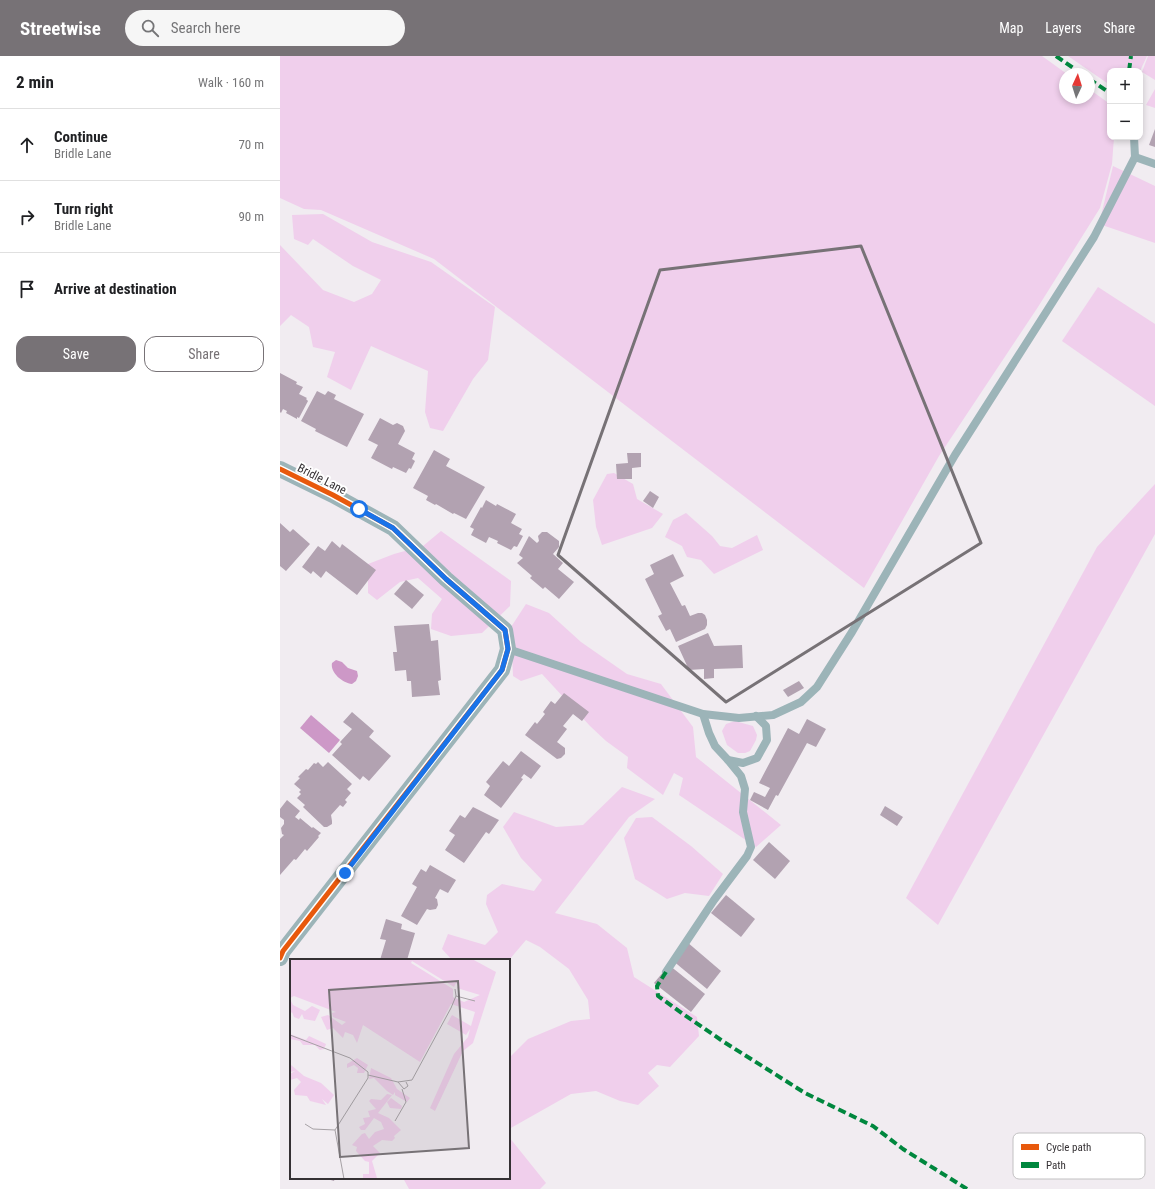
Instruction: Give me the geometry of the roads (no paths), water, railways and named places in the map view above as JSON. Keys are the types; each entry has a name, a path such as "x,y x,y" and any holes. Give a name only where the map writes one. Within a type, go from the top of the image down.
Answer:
{"street":[{"name":"Bridle Lane","path":"280,469 333,495 393,528 446,579 505,630 508,649 502,670 283,951 280,958"}],"lane":[{"path":"508,649 703,714 739,718 773,715 801,702 817,687 852,632 955,455 1094,238 1135,157 1134,140"},
{"path":"1135,157 1155,164"},
{"path":"666,972 714,900 747,856 751,847 742,812 745,789 741,776 715,746 703,714"},
{"path":"728,760 743,763 757,758 767,740 766,726 756,716"}]}
